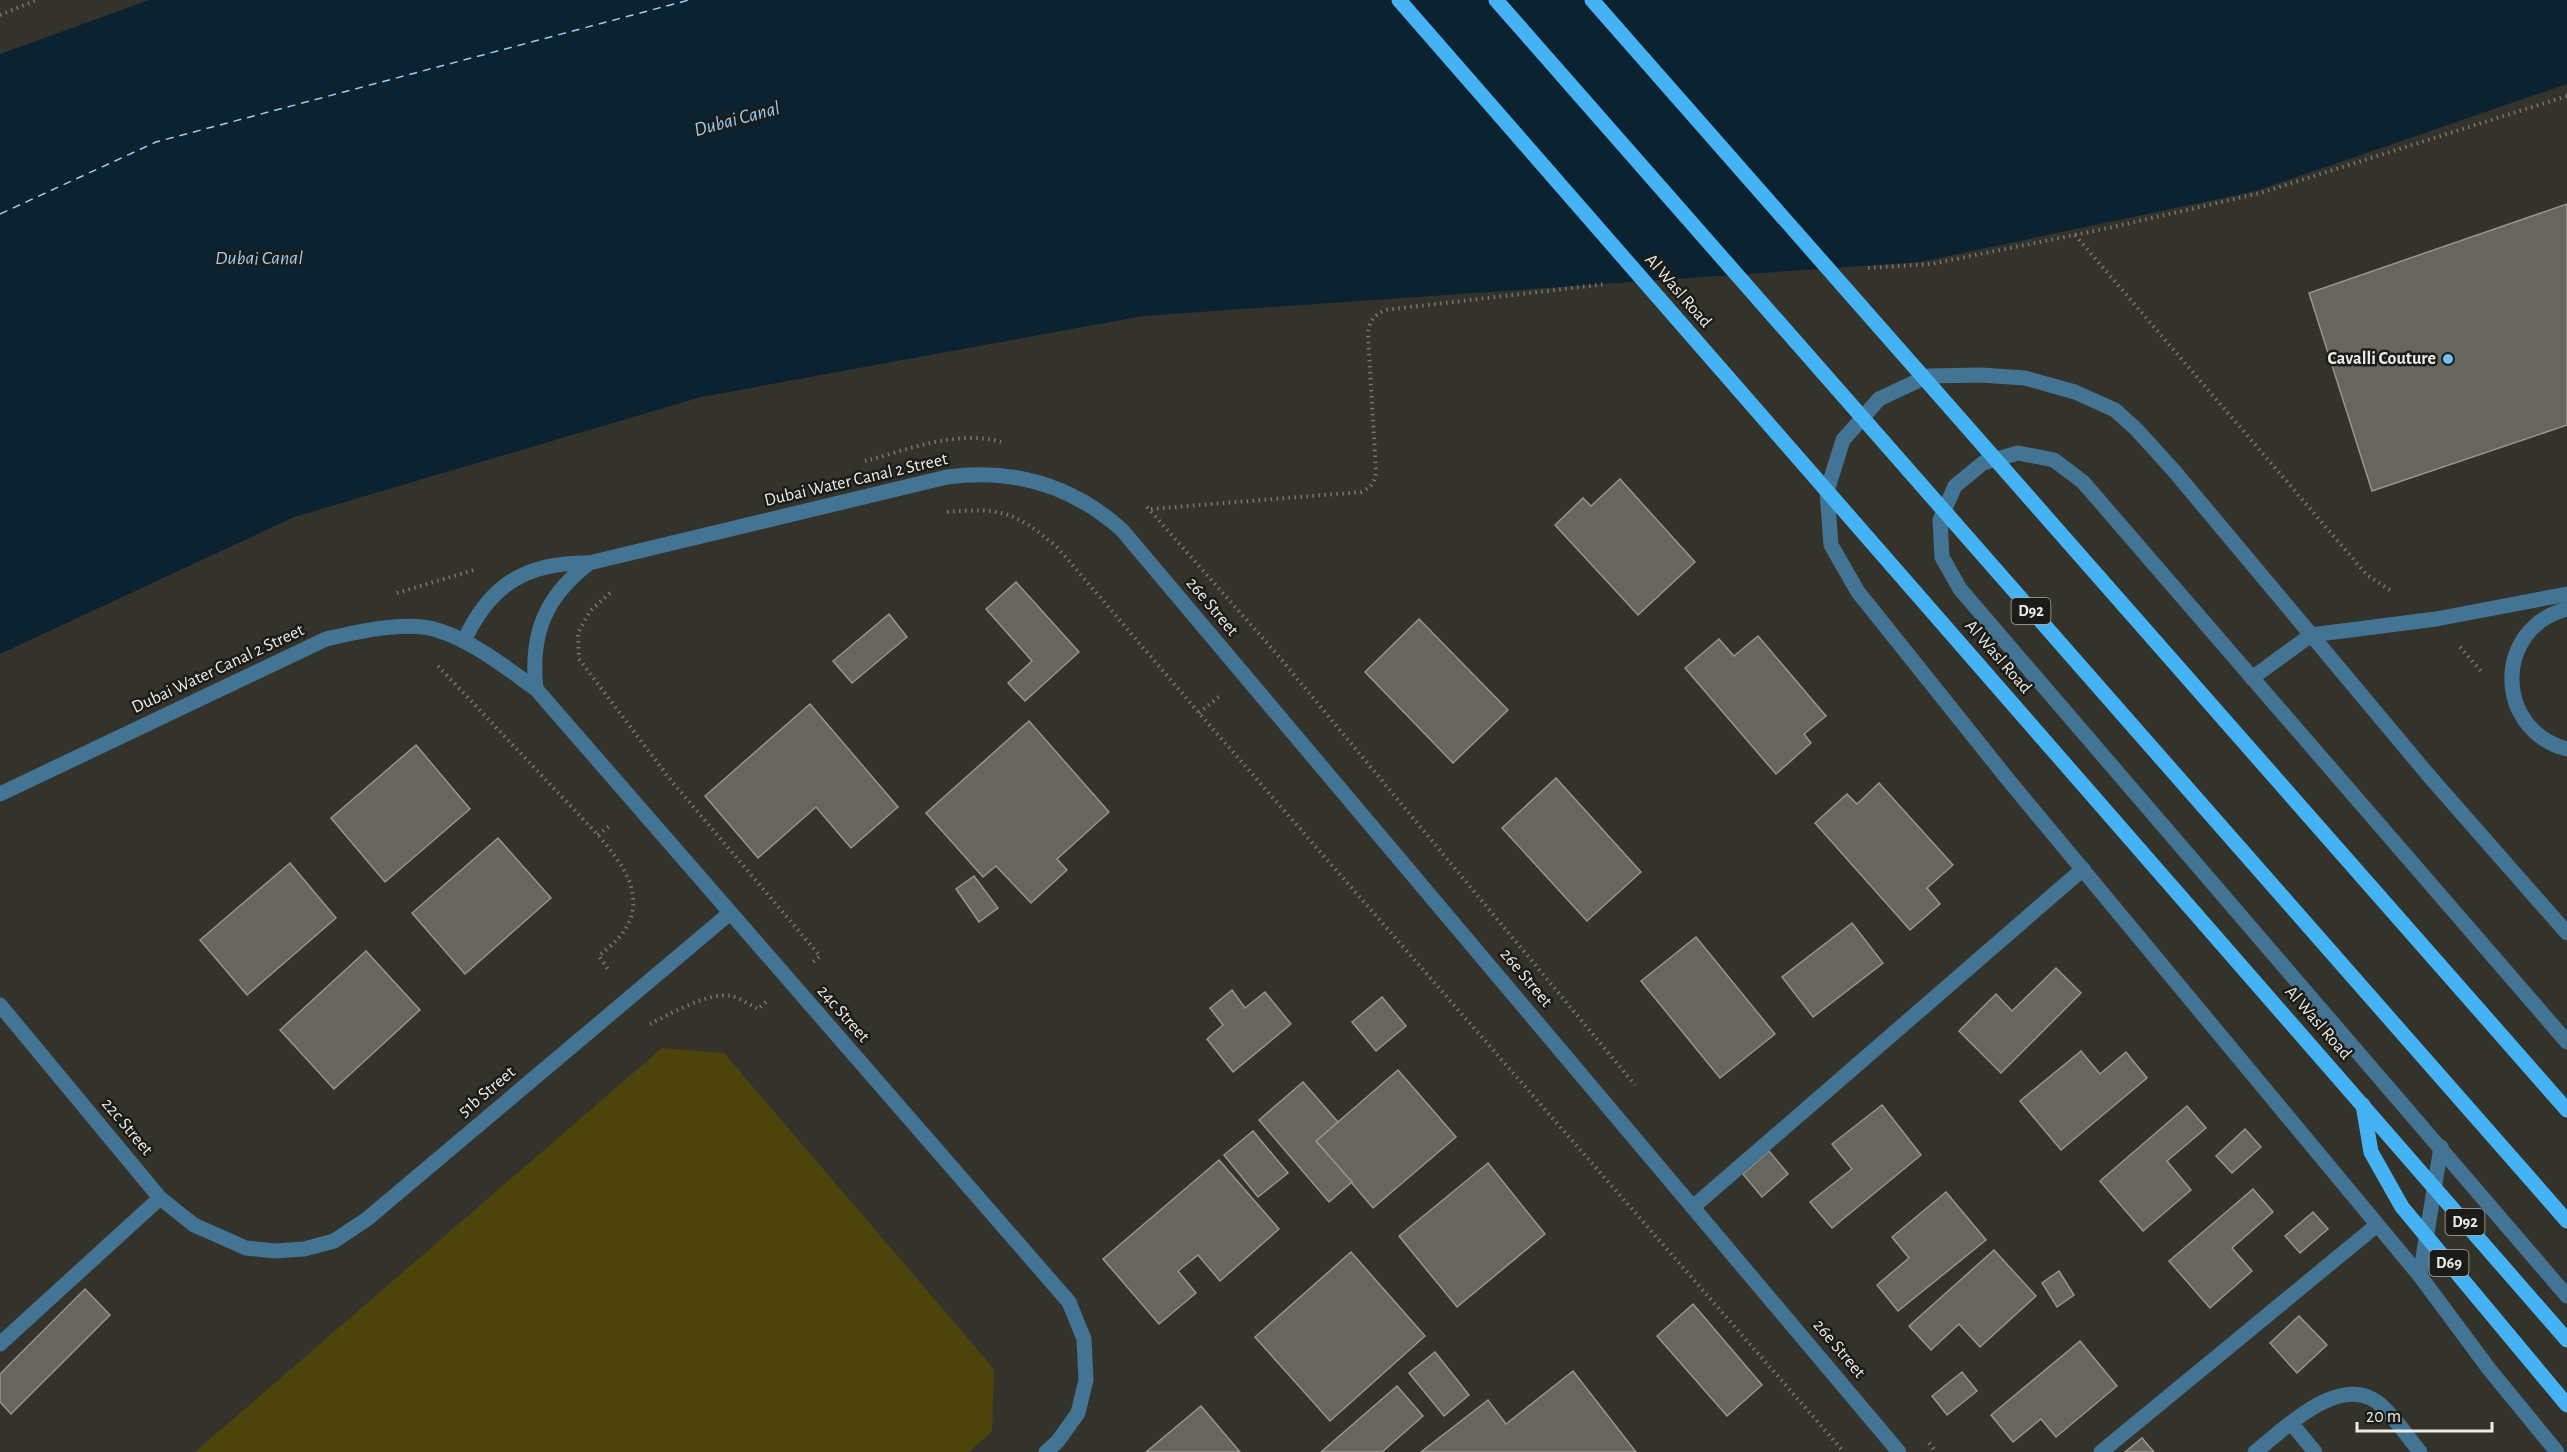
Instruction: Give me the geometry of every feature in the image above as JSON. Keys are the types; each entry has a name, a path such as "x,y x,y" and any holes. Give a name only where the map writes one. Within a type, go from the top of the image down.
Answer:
{"main road":[{"name":"Al Wasl Road","path":"1399,0 2567,1340"},
{"name":"D92","path":"1496,0 2567,1221"},
{"path":"1592,0 2567,1110"},
{"name":"D69","path":"2363,1105 2371,1152 2384,1180 2402,1208 2567,1405"}],"street":[{"path":"2557,1452 2489,1369 2420,1276 2010,783 1858,592 1831,545 1827,491 1843,440 1879,399 1928,376 1981,375 2025,378 2075,392 2115,410 2137,430 2175,472 2430,777 2566,930"},
{"path":"2567,1042 2083,482 2054,460 2018,453 1983,463 1955,486 1940,520 1942,557 1960,589 2567,1296"},
{"name":"Dubai Water Canal 2 Street","path":"464,641 475,616 491,596 513,579 537,568 563,562 590,563 947,477 971,474 1018,476 1063,490 1104,514 1122,530"},
{"name":"26e Street","path":"1122,530 1899,1452"},
{"name":"Dubai Water Canal 2 Street","path":"536,689 535,647 547,608 566,583 590,563"},
{"path":"2252,678 2311,635 2436,619 2567,594"},
{"path":"2567,609 2540,621 2527,634 2517,651 2511,670 2516,707 2526,724 2539,737 2567,749"},
{"name":"Dubai Water Canal 2 Street","path":"0,794 326,639 363,630 434,629 464,641 536,689"},
{"name":"24c Street","path":"536,689 1069,1302 1084,1339 1086,1380 1078,1413 1058,1442 1046,1452"},
{"path":"1694,1207 2083,869"},
{"name":"51b Street","path":"246,1248 275,1251 304,1249 333,1240 359,1224 730,913"},
{"name":"22c Street","path":"0,1005 160,1198 194,1225 246,1248"},
{"path":"2420,1276 2441,1147"},
{"path":"0,1344 160,1198"},
{"path":"2101,1452 2377,1226"},
{"path":"2254,1452 2318,1404 2333,1396 2350,1394 2366,1397 2381,1405 2420,1452"},
{"path":"2292,1424 2316,1452"}],"path":[{"path":"0,15 37,0"},
{"path":"2075,235 2367,575 2436,619 2482,673"},
{"path":"941,513 980,509 1001,511 1031,525 1058,548 1199,713 1844,1452"},
{"path":"1150,510 1275,652 1642,1093"},
{"path":"402,628 590,826 623,864 631,881 634,899 631,918 622,934 599,956 648,1025 689,1004 710,998 731,995 758,1009 820,956 669,778 579,659 578,633 590,610 607,594 618,591"},
{"path":"1922,1435 1936,1452"}],"shaded area":[{"path":"662,1048 724,1053 994,1369 992,1431 969,1452 195,1452"}],"water":[{"name":"Dubai Canal","path":"149,0 2567,0 2567,84 2256,191 1920,262 1143,316 701,397 294,517 0,654 0,54"}],"building":[{"name":"Cavalli Couture","path":"2567,204 2567,425 2372,491 2309,293"},
{"path":"1620,479 1695,562 1638,615 1555,525 1583,498 1591,506"},
{"path":"1016,582 1079,652 1025,701 1008,683 1032,661 986,609"},
{"path":"889,614 907,637 852,683 833,661"},
{"path":"1419,619 1508,710 1453,763 1365,672"},
{"path":"1758,636 1826,716 1804,734 1811,743 1776,774 1685,668 1719,639 1734,656"},
{"path":"810,704 898,807 851,848 816,807 758,858 705,796"},
{"path":"1029,721 1109,812 1057,859 1067,870 1031,903 996,866 983,877 926,813"},
{"path":"416,745 470,809 385,882 331,818"},
{"path":"1556,778 1641,872 1587,921 1502,828"},
{"path":"1879,783 1953,865 1927,888 1940,904 1910,930 1815,823 1847,794 1857,804"},
{"path":"498,838 551,898 465,974 412,913"},
{"path":"290,863 336,918 247,995 200,940"},
{"path":"974,876 998,908 979,922 956,889"},
{"path":"1852,923 1883,963 1813,1017 1782,977"},
{"path":"1696,937 1775,1034 1720,1078 1641,981"},
{"path":"366,951 420,1010 334,1089 280,1030"},
{"path":"2056,968 2081,993 2001,1073 1959,1031 1996,994 2012,1011"},
{"path":"1232,990 1245,1008 1265,992 1291,1024 1233,1072 1207,1039 1223,1025 1210,1008"},
{"path":"1382,997 1406,1026 1376,1051 1352,1022"},
{"path":"2081,1051 2100,1074 2126,1052 2147,1078 2061,1150 2020,1101"},
{"path":"1398,1070 1456,1137 1373,1208 1316,1141"},
{"path":"1303,1082 1338,1122 1316,1141 1352,1182 1329,1202 1259,1120"},
{"path":"1882,1105 1921,1155 1832,1228 1810,1202 1852,1169 1832,1144"},
{"path":"2187,1106 2206,1128 2167,1161 2191,1190 2143,1231 2100,1181"},
{"path":"2245,1129 2261,1147 2232,1173 2216,1156"},
{"path":"1253,1131 1288,1173 1258,1197 1224,1155"},
{"path":"1769,1151 1788,1174 1762,1197 1743,1174"},
{"path":"1219,1160 1279,1229 1220,1281 1198,1255 1178,1271 1196,1293 1159,1324 1103,1259"},
{"path":"1488,1163 1545,1234 1457,1307 1399,1236"},
{"path":"2253,1189 2273,1212 2232,1248 2252,1271 2210,1308 2169,1261"},
{"path":"1946,1192 1986,1240 1898,1311 1877,1285 1909,1258 1892,1237"},
{"path":"2313,1212 2328,1229 2300,1253 2285,1236"},
{"path":"1994,1250 2036,1296 1980,1347 1959,1324 1931,1350 1909,1326"},
{"path":"1351,1252 1425,1336 1330,1421 1255,1337"},
{"path":"2059,1271 2074,1295 2057,1307 2042,1283"},
{"path":"85,1289 110,1315 11,1414 0,1402 0,1374"},
{"path":"1693,1304 1762,1385 1727,1416 1657,1336"},
{"path":"2299,1316 2327,1345 2297,1373 2270,1343"},
{"path":"2080,1341 2117,1386 2056,1437 2041,1419 2013,1442 1991,1415"},
{"path":"1435,1352 1469,1395 1444,1416 1409,1373"},
{"path":"1573,1371 1636,1452 1421,1452 1488,1400 1506,1424"},
{"path":"1962,1372 1977,1391 1947,1415 1932,1396"},
{"path":"1397,1386 1423,1416 1382,1452 1321,1452"},
{"path":"1201,1406 1240,1452 1146,1452"},
{"path":"2142,1438 2154,1452 2125,1452"}],"ferry route":[{"path":"0,214 156,142 689,0"}],"place":[{"name":"Cavalli Couture","path":"2448,359"}]}
